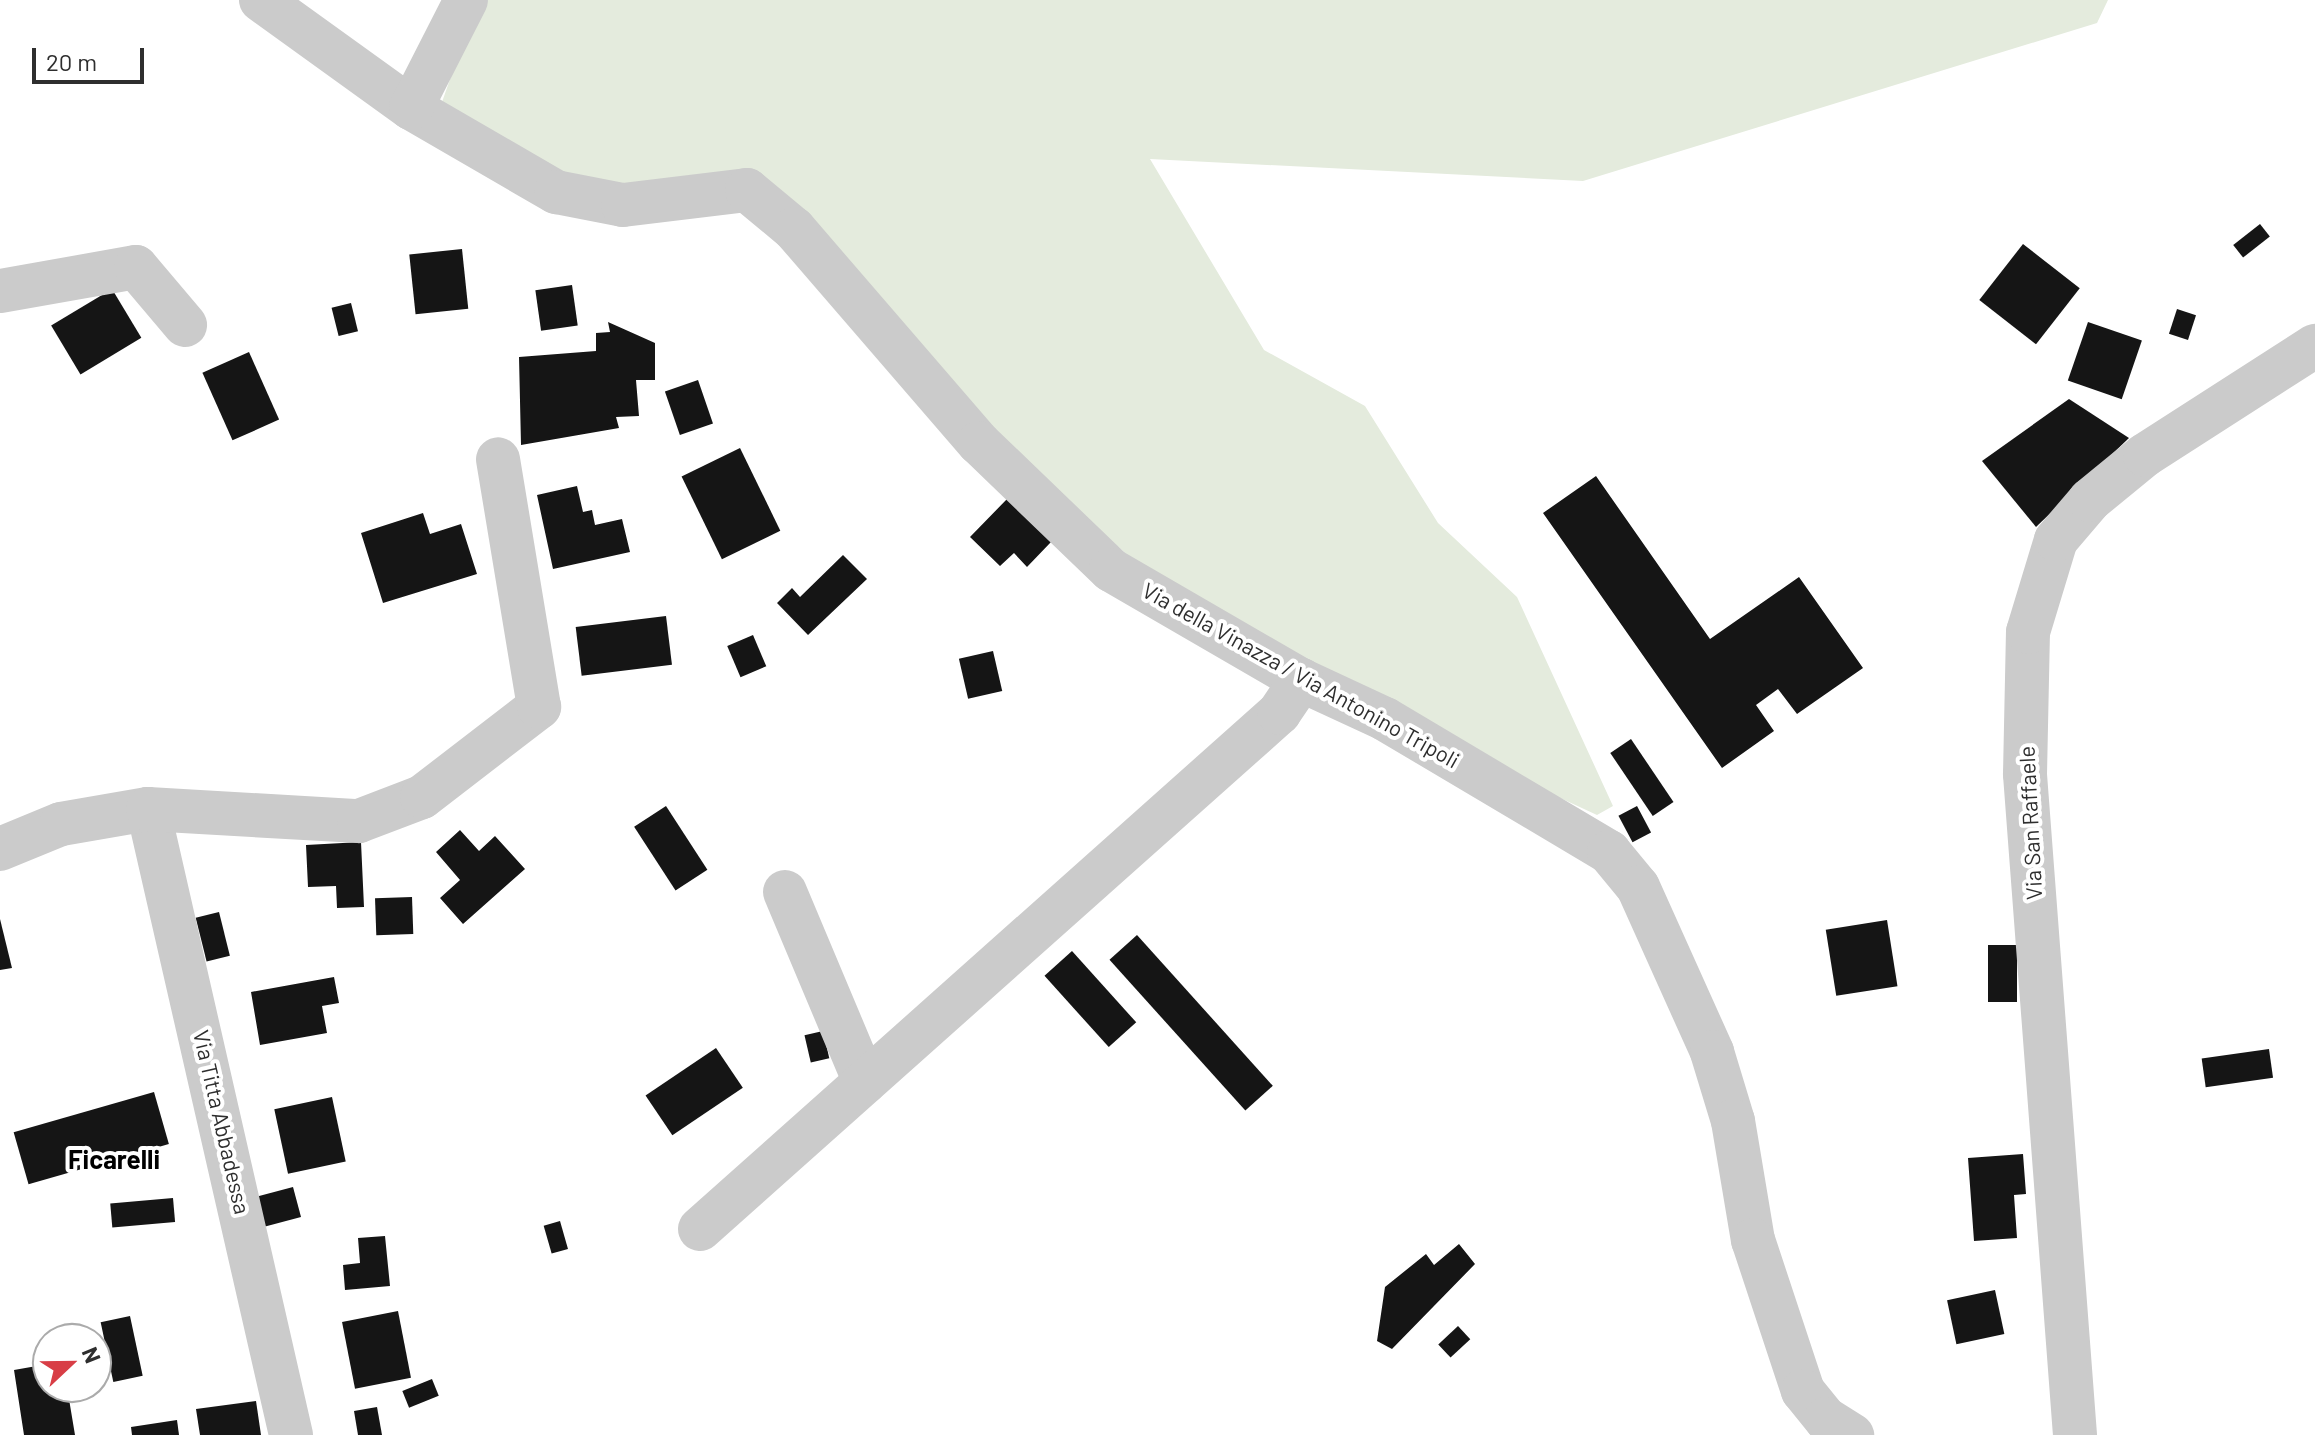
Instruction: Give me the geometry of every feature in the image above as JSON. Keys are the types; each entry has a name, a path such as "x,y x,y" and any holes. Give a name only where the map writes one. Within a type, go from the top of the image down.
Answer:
{"street":[{"name":"Via della Vinazza / Via Antonino Tripoli","path":"261,0 411,108 556,192 623,205 747,190 794,229 979,443 1111,570 1301,680 1385,719 1557,817 1609,852 1638,887 1691,995 1712,1052 1733,1121 1753,1240 1781,1338 1803,1391 1826,1419 1852,1435"},
{"path":"411,108 466,0"},
{"path":"0,291 136,267 185,325"},
{"name":"Via San Raffaele","path":"2075,1435 2025,774 2028,632 2056,540 2090,500 2145,455 2315,346"},
{"path":"0,849 61,824 148,809 359,821 422,797 539,707 498,459"},
{"path":"700,1229 1279,713 1301,680"},
{"name":"Via Titta Abbadessa","path":"148,809 291,1435"},
{"path":"785,892 865,1082"}],"shaded area":[{"path":"478,0 2108,0 2097,23 1583,181 1150,159 1264,350 1365,406 1438,523 1517,597 1613,806 1597,815 1495,768 1140,566 990,434 801,216 567,179 442,102"}],"building":[{"path":"2260,224 2270,237 2243,258 2233,245"},
{"path":"2023,244 2080,288 2036,344 1979,300"},
{"path":"462,249 468,309 416,314 409,255"},
{"path":"572,285 578,326 541,331 535,290"},
{"path":"112,289 141,338 80,374 51,326"},
{"path":"351,303 358,331 339,336 332,308"},
{"path":"2177,309 2196,315 2188,340 2169,334"},
{"path":"608,322 655,343 655,380 636,380 639,416 616,417 619,428 521,445 519,357 596,351 596,333 610,332"},
{"path":"2088,322 2142,341 2122,399 2068,381"},
{"path":"249,352 279,420 233,440 202,373"},
{"path":"698,380 713,423 680,435 665,391"},
{"path":"2069,399 2129,438 2036,527 1982,461"},
{"path":"740,448 780,531 722,559 682,476"},
{"path":"1596,476 1710,639 1799,577 1863,668 1797,714 1778,689 1756,705 1774,731 1722,768 1543,513"},
{"path":"577,486 583,512 592,510 595,525 622,519 630,552 553,569 537,495"},
{"path":"1007,499 1051,542 1027,567 1014,553 1000,566 970,537"},
{"path":"423,513 430,534 461,524 477,574 383,603 361,533"},
{"path":"843,555 867,579 808,635 777,603 792,588 800,597"},
{"path":"666,616 672,665 582,676 576,627"},
{"path":"753,635 766,666 741,677 727,646"},
{"path":"993,651 1002,691 968,699 959,659"},
{"path":"1631,739 1673,802 1653,816 1610,753"},
{"path":"666,806 707,870 676,890 634,827"},
{"path":"1637,806 1651,832 1633,842 1618,816"},
{"path":"460,830 479,851 495,836 525,869 463,924 440,898 460,880 436,852"},
{"path":"361,842 364,907 337,908 336,886 308,887 306,845"},
{"path":"412,897 413,934 376,935 375,898"},
{"path":"219,912 230,956 207,961 196,918"},
{"path":"0,919 12,968 0,970"},
{"path":"1887,920 1897,986 1836,996 1826,930"},
{"path":"1137,935 1273,1086 1245,1111 1110,960"},
{"path":"1988,945 2017,945 2017,1002 1988,1002"},
{"path":"1072,951 1136,1022 1109,1047 1045,976"},
{"path":"334,977 339,1003 322,1006 327,1033 260,1045 251,992"},
{"path":"823,1031 829,1058 811,1063 804,1035"},
{"path":"716,1048 743,1088 672,1135 646,1096"},
{"path":"2269,1049 2273,1078 2206,1087 2202,1058"},
{"path":"154,1092 169,1144 29,1184 14,1132"},
{"path":"332,1097 346,1162 288,1174 274,1109"},
{"path":"2023,1154 2026,1194 2014,1195 2017,1238 1974,1241 1968,1158"},
{"path":"293,1187 301,1217 264,1227 256,1197"},
{"path":"173,1198 175,1222 112,1227 110,1203"},
{"path":"560,1221 568,1249 552,1254 544,1226"},
{"path":"385,1236 390,1286 345,1290 343,1265 360,1263 358,1238"},
{"path":"1459,1244 1475,1264 1392,1349 1377,1341 1385,1287 1426,1254 1434,1265"},
{"path":"1995,1290 2004,1334 1956,1344 1947,1300"},
{"path":"398,1311 411,1378 355,1389 342,1322"},
{"path":"130,1316 143,1376 113,1382 112,1323 101,1323"},
{"path":"1458,1326 1470,1339 1451,1358 1438,1344"},
{"path":"32,1367 32,1403 70,1403 75,1435 24,1435 14,1370"},
{"path":"432,1379 439,1396 409,1408 402,1391"},
{"path":"256,1401 261,1435 200,1435 196,1409"},
{"path":"377,1407 382,1435 358,1435 354,1411"},
{"path":"177,1420 179,1435 132,1435 131,1427"}],"district":[{"name":"Ficarelli","path":"114,1159"}]}
